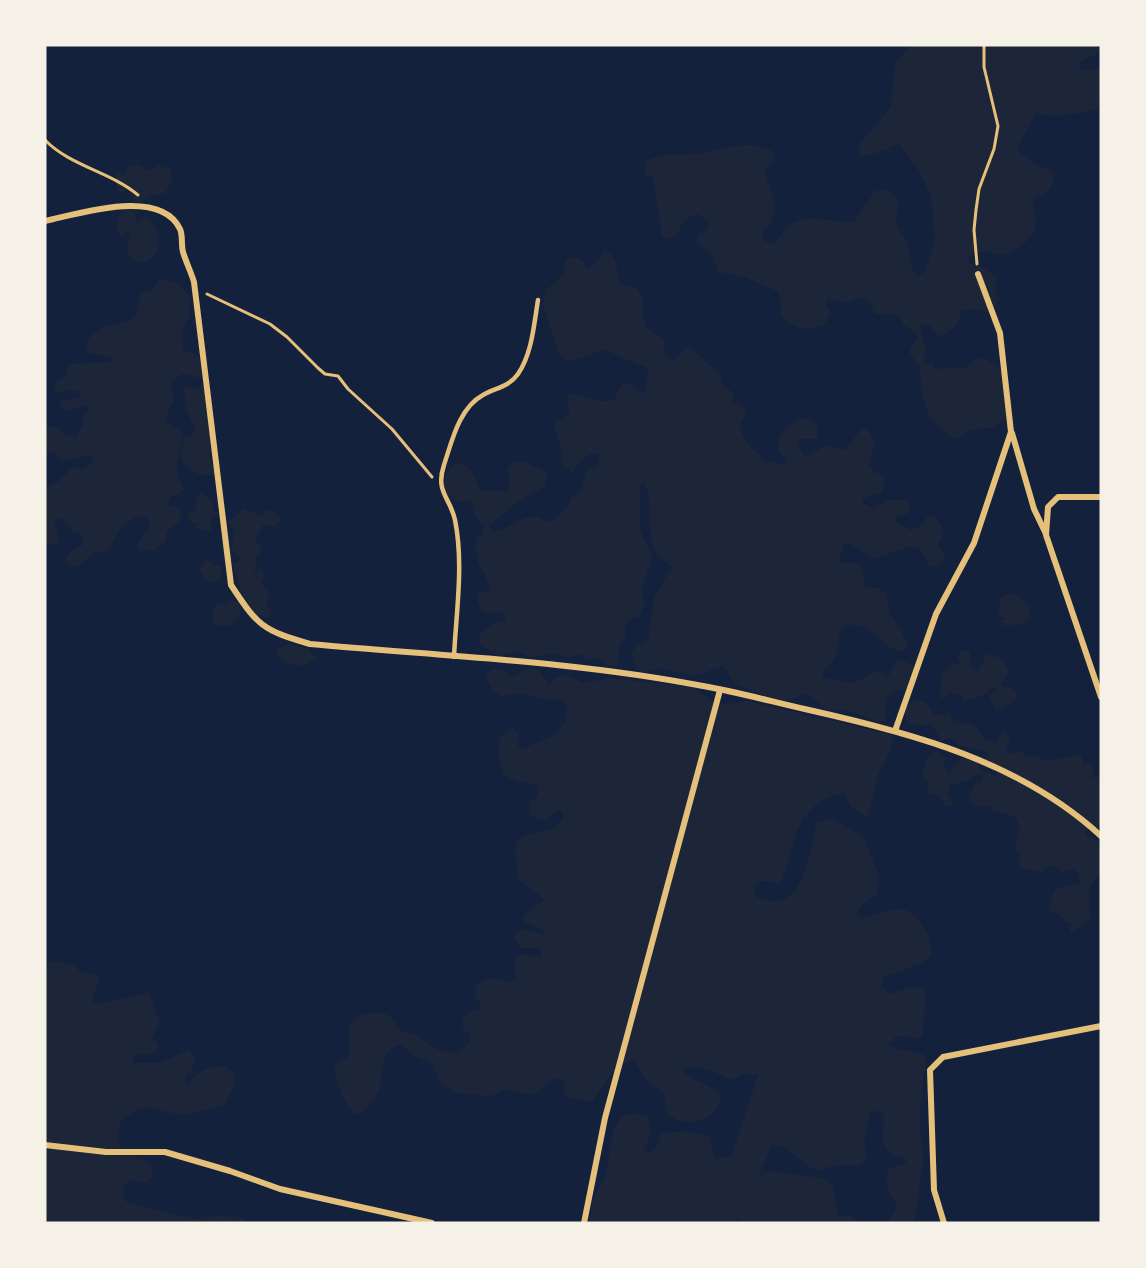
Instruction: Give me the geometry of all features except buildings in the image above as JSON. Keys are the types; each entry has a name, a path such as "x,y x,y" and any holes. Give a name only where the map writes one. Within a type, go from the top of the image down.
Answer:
{"street":[{"path":"45,221 122,206 164,210 180,229 183,251 195,288 231,585 249,613 270,632 310,644 578,668 720,690 895,730 948,746 1005,772 1082,818 1101,836"},
{"path":"978,274 1000,333 1011,432 1034,509 1047,535 1101,698"},
{"path":"895,730 936,614 974,543 1011,432"},
{"path":"1047,535 1048,507 1058,497 1101,497"},
{"path":"584,1223 605,1118 720,690"},
{"path":"944,1223 934,1190 930,1070 943,1057 1101,1026"},
{"path":"45,1145 106,1152 165,1152 230,1171 280,1189 432,1223"},
{"path":"938,1223 939,1209"}],"lane":[{"path":"454,657 458,553 454,517 440,485 443,468 463,414 480,396 505,386 518,375 530,348 538,300"}],"path":[{"path":"978,274 974,230 976,210 980,189 994,149 998,126 984,67 984,45"},
{"path":"45,140 70,158 122,181 143,199"},
{"path":"195,288 270,324 287,337 325,374 338,376 348,389 392,429 421,466 440,485"}],"shaded area":[{"path":"910,45 1101,45 1100,53 1080,62 1081,70 1100,69 1101,72 1101,100 1096,110 1058,116 1035,114 1017,149 1034,164 1053,171 1050,189 1044,195 1034,198 1036,227 1030,238 1002,256 980,251 968,259 970,264 982,267 996,276 996,306 987,312 962,310 956,326 943,336 937,335 930,325 923,324 920,327 926,351 922,363 933,363 934,368 938,369 966,368 974,360 983,358 1006,370 1012,405 1005,420 992,428 972,429 958,439 947,434 929,416 922,393 920,366 910,354 910,348 918,338 916,332 903,325 899,314 875,314 868,299 863,297 847,303 828,299 825,302 831,313 824,325 812,329 796,327 781,316 781,301 777,291 744,277 719,272 711,253 697,244 698,235 708,229 709,223 698,214 686,219 676,236 668,239 662,236 653,178 644,173 646,161 665,155 695,154 742,145 762,147 772,151 775,158 772,165 764,170 773,196 774,210 771,223 762,240 772,244 788,227 802,220 854,222 875,191 886,189 897,199 896,221 906,239 912,267 917,276 925,272 935,240 931,196 919,171 899,144 871,155 860,155 859,145 891,107 895,64"},
{"path":"138,164 150,171 158,165 170,169 173,179 165,193 148,197 141,202 136,201 127,190 120,194 116,186 116,172 124,174 128,167"},
{"path":"124,207 135,213 136,224 146,216 157,230 159,242 156,254 144,263 130,258 126,247 130,239 128,230 122,236 116,230 119,216 122,214 121,209"},
{"path":"604,250 615,260 620,283 637,288 643,298 642,316 647,328 664,339 665,355 671,360 676,359 689,346 719,373 722,383 734,394 731,403 737,402 745,409 746,415 740,425 741,430 762,461 786,464 788,460 779,453 779,440 786,429 796,421 809,418 818,426 817,439 799,439 798,444 805,457 826,445 845,450 861,429 868,430 875,442 869,465 876,473 882,474 885,480 882,492 863,499 862,503 873,508 890,500 906,500 910,505 908,513 895,518 896,522 910,530 918,528 927,517 933,516 939,523 943,534 937,545 945,555 942,564 930,567 920,548 907,547 874,559 848,542 844,544 838,563 857,563 862,569 864,587 879,588 886,594 889,612 908,643 902,652 885,644 864,627 847,625 840,632 835,657 823,671 823,678 853,683 879,670 887,678 898,659 913,665 915,679 911,690 896,690 886,698 885,720 877,722 851,711 825,710 811,695 784,700 770,697 736,684 722,666 695,676 658,668 642,673 637,669 631,653 639,643 644,644 648,640 654,598 672,567 660,558 654,549 651,539 649,498 644,484 640,485 640,530 653,557 641,589 645,605 638,617 632,618 625,627 625,638 619,648 618,666 607,665 597,658 588,660 579,654 568,657 550,653 532,658 517,651 498,656 479,644 480,634 492,624 504,621 506,617 503,613 482,612 477,599 479,593 489,592 490,589 478,563 478,553 475,549 476,538 482,534 484,527 474,515 473,501 455,501 445,491 445,480 450,469 458,462 471,470 481,491 507,491 508,468 514,462 522,461 547,472 545,486 518,502 489,526 492,530 498,530 531,517 550,522 566,509 572,497 581,491 587,469 599,466 599,455 593,453 584,457 572,473 561,463 562,450 554,426 556,422 569,415 567,399 570,393 600,401 613,401 622,384 628,383 643,394 646,391 648,368 604,350 568,362 558,352 543,304 546,290 563,274 566,260 574,257 582,260 587,269 593,266"},
{"path":"160,279 178,283 191,298 189,317 182,329 183,350 199,356 202,372 200,378 183,374 171,380 174,401 169,408 166,422 179,429 183,437 177,468 184,489 181,493 171,496 167,504 181,509 181,513 178,523 166,532 166,541 153,551 140,550 137,546 144,533 149,530 150,524 145,517 137,517 121,528 106,551 94,553 77,566 70,566 66,563 67,556 83,545 81,533 72,532 64,520 58,518 55,520 58,544 45,545 45,488 59,481 74,466 83,470 93,462 94,458 86,455 61,462 54,452 48,452 45,456 47,428 57,427 68,436 77,436 83,424 83,418 91,407 85,405 66,411 58,403 61,400 79,398 81,392 72,390 56,393 54,388 56,381 65,377 70,364 112,362 113,358 89,353 86,345 95,332 135,318 141,293 152,290"},
{"path":"202,384 209,422 210,460 214,468 214,474 209,475 194,472 180,457 185,436 192,436 195,428 186,410 184,389 187,386 195,389"},
{"path":"202,493 214,504 212,509 218,513 210,520 212,530 207,532 196,528 197,523 191,522 187,516 189,511 196,511 196,497"},
{"path":"244,508 260,516 268,510 273,510 282,519 276,526 263,525 255,540 262,549 256,557 257,564 253,572 263,569 264,578 261,582 270,595 266,602 272,613 267,619 261,615 255,615 246,602 232,562 238,563 240,558 231,550 234,531 228,523"},
{"path":"206,559 215,565 222,566 220,580 212,583 203,577 202,572 198,572"},
{"path":"1012,592 1026,602 1031,609 1028,612 1030,616 1025,623 1005,626 1002,623 1003,620 1008,619 998,615 1000,606 998,599"},
{"path":"232,600 241,605 240,616 232,625 214,624 212,613 218,603 227,604"},
{"path":"292,644 310,649 310,653 316,655 315,660 302,666 283,663 277,654 278,648"},
{"path":"962,650 969,651 971,658 969,665 978,671 987,654 1001,658 1009,671 1000,686 1012,688 1017,693 1016,699 1003,708 995,709 989,697 997,689 995,687 977,698 962,701 962,695 950,692 946,698 940,698 941,675 953,664 962,665 957,656"},
{"path":"494,669 503,670 514,677 525,669 539,670 549,685 555,678 567,675 584,683 611,678 692,687 718,705 747,701 892,735 892,745 878,775 867,817 851,807 844,793 827,798 814,806 805,816 799,828 781,883 760,881 754,887 756,897 772,901 784,899 793,892 805,870 816,823 830,818 863,836 879,875 877,894 860,906 857,915 863,918 891,909 907,910 924,927 932,950 931,956 922,963 884,977 881,986 890,994 912,986 924,989 926,996 923,1033 920,1038 897,1036 888,1044 924,1055 926,1062 921,1093 920,1129 923,1162 914,1223 887,1223 897,1206 887,1184 888,1169 906,1163 905,1158 890,1153 886,1148 883,1137 884,1115 880,1110 870,1113 864,1144 867,1157 861,1165 832,1166 818,1171 782,1146 771,1147 758,1177 768,1171 823,1178 833,1187 838,1215 852,1216 858,1223 740,1223 738,1216 737,1223 589,1223 594,1198 606,1173 612,1137 619,1120 626,1115 636,1114 649,1117 650,1136 643,1150 650,1153 656,1148 662,1133 685,1131 709,1136 715,1159 732,1155 758,1075 742,1074 734,1080 702,1068 683,1070 690,1077 720,1094 719,1104 706,1118 686,1122 670,1115 665,1108 665,1093 647,1082 634,1060 615,1071 592,1102 564,1097 564,1080 558,1078 550,1081 534,1095 505,1090 490,1096 458,1093 441,1084 432,1063 415,1056 400,1045 388,1052 385,1057 381,1083 374,1100 361,1114 354,1113 350,1109 335,1075 335,1063 347,1057 349,1053 349,1028 356,1019 367,1014 386,1014 403,1032 418,1036 441,1051 460,1052 471,1040 470,1034 462,1026 464,1018 472,1011 483,1009 476,998 474,988 491,978 511,983 516,980 514,961 518,954 540,957 542,952 538,948 521,948 513,938 520,928 543,935 545,930 523,921 523,915 545,900 518,879 515,844 526,836 554,828 564,817 562,811 557,810 544,821 529,813 530,802 538,795 537,784 518,782 504,775 498,748 501,736 513,728 518,732 518,746 522,749 551,737 566,722 567,705 558,699 545,700 521,693 502,696 494,692 486,679 488,672"},
{"path":"917,699 927,703 935,716 950,712 954,723 975,725 985,740 997,742 1002,733 1006,732 1010,739 1006,750 1008,753 1022,752 1026,757 1037,756 1046,761 1078,755 1082,757 1083,764 1090,763 1094,767 1093,775 1089,779 1101,775 1101,821 1098,827 1087,830 1085,835 1101,843 1101,875 1090,885 1090,919 1071,933 1069,932 1071,924 1065,922 1059,914 1052,913 1049,908 1054,890 1080,883 1078,873 1073,869 1063,872 1053,865 1041,872 1021,868 1018,861 1022,854 1014,848 1020,830 1017,819 1005,813 994,812 990,806 977,807 968,800 975,784 982,781 982,775 976,774 966,781 950,785 947,795 954,802 951,807 945,806 942,798 927,793 928,782 922,776 926,761 937,751 946,758 942,769 947,769 949,775 961,758 976,761 982,772 991,773 994,778 998,773 984,760 988,755 986,752 958,745 950,738 941,740 931,724 920,726 906,722 905,707"},
{"path":"55,961 76,966 80,972 97,974 100,981 93,994 94,1003 150,995 160,1023 151,1039 156,1041 159,1047 156,1053 135,1055 132,1059 134,1063 159,1063 189,1050 196,1059 184,1084 189,1084 201,1071 216,1067 228,1067 235,1075 233,1089 224,1105 182,1114 144,1107 120,1122 121,1147 129,1154 151,1164 153,1175 146,1183 129,1180 124,1185 123,1196 126,1202 195,1219 220,1215 244,1219 247,1223 45,1223 45,975 49,962"}]}
